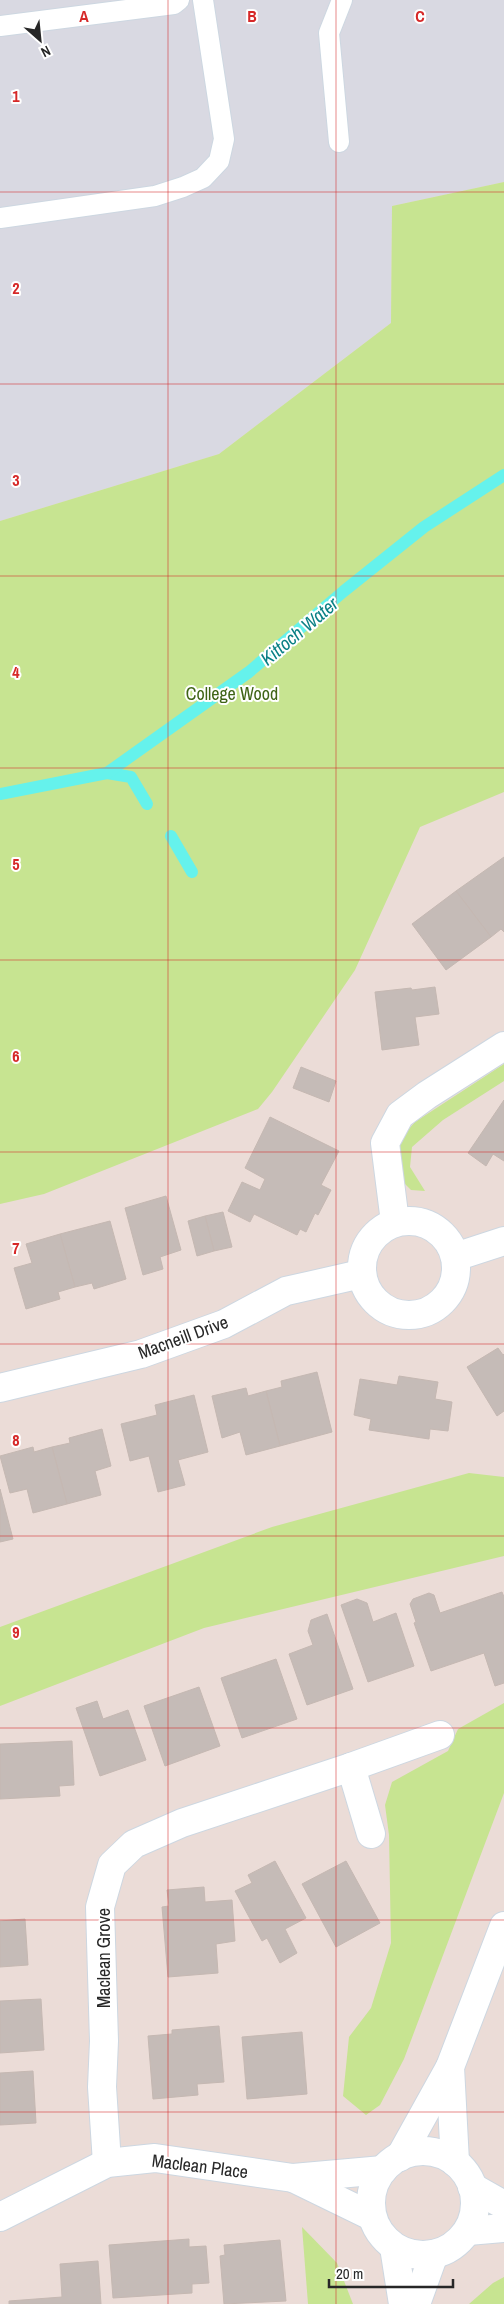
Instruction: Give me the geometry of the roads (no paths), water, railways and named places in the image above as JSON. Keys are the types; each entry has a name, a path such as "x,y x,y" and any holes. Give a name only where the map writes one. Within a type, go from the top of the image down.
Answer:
{"street":[{"path":"395,1222 384,1144 400,1115 427,1095 504,1046"},
{"path":"415,1221 433,1227 447,1240 455,1257 456,1279 445,1299 428,1313 406,1316 384,1310 368,1294 361,1274 362,1257 369,1242 380,1229 395,1222 415,1221"},
{"path":"455,1257 504,1241"},
{"name":"Macneill Drive","path":"0,1388 141,1354 224,1324 286,1291 361,1274"},
{"name":"Maclean Grove","path":"107,2163 102,2087 104,2041 100,1907 112,1865 134,1844 182,1823 351,1767 440,1735"},
{"path":"351,1767 372,1834"},
{"path":"392,2163 418,2151 438,2153 455,2162 465,2173 472,2187 475,2209 468,2231 454,2246 434,2254 414,2255 394,2247 378,2231 371,2216 373,2188 392,2163 450,2067 504,1926"},
{"path":"450,2067 455,2162"},
{"name":"Maclean Place","path":"0,2217 107,2163 155,2158 293,2178 392,2163"},
{"name":"Maclean Place","path":"293,2178 371,2216"},
{"path":"472,2187 504,2205"},
{"path":"468,2231 504,2228"},
{"path":"394,2247 403,2304"},
{"path":"416,2304 434,2254"}],"lane":[{"path":"0,26 174,4 179,0"},
{"path":"0,218 154,196 183,187 203,178 219,161 224,139 203,0"},
{"path":"339,142 329,32 342,0"}],"waterway":[{"name":"Kittoch Water","path":"0,794 107,773 249,672 344,591 424,527 504,475"},
{"path":"107,773 131,777 147,804"},
{"path":"171,836 192,872"}],"park label":[{"name":"College Wood","path":"232,693"}]}
